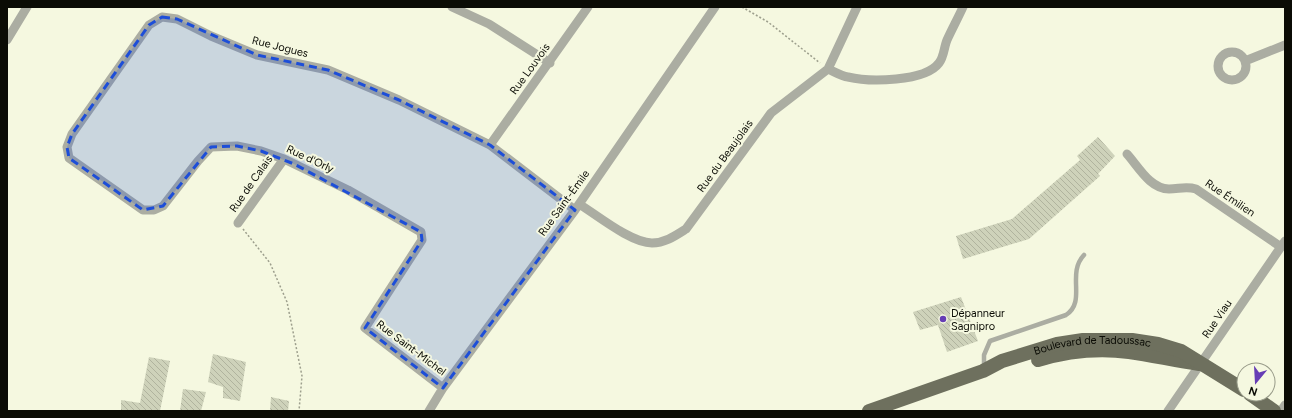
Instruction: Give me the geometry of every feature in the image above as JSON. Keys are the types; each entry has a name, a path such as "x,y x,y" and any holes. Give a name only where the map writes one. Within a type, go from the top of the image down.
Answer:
{"main road":[{"name":"Boulevard de Tadoussac","path":"869,411 983,371 1007,369 1056,355 1104,350 1129,352 1174,361 1201,364 1236,385"},
{"path":"1261,402 1274,411"}],"street":[{"path":"7,40 27,7"},
{"path":"452,7 489,24 550,63"},
{"name":"Rue Louvois","path":"490,145 550,63 588,7"},
{"name":"Rue Saint-Émile","path":"429,411 443,388 577,207 715,7"},
{"name":"Rue du Beaujolais","path":"577,207 644,242 652,243 671,238 686,228 771,113 828,70 857,7"},
{"path":"828,70 849,77 873,79 904,78 919,76 929,72 940,62 947,41 963,7"},
{"name":"Rue Jogues","path":"102,180 69,158 67,147 72,134 149,24 162,17 177,19 211,36 257,55 328,70 399,100 490,145 577,207"},
{"path":"1246,61 1285,45"},
{"name":"Rue d'Orly","path":"102,180 143,210 154,210 163,206 198,161 211,148 237,146 261,150 284,159 348,190 420,232 422,240 365,328"},
{"name":"Rue Émilien","path":"1127,154 1156,186 1162,188 1188,187 1196,189 1283,244"},
{"name":"Rue de Calais","path":"238,223 284,159"},
{"name":"Rue Viau","path":"1168,411 1283,244"},
{"name":"Rue Saint-Michel","path":"365,328 443,388"},
{"path":"1281,411 1285,405"}],"lane":[{"path":"983,371 984,355 990,341 1066,315 1072,311 1076,302 1075,273 1079,260 1084,255"}],"path":[{"path":"742,7 768,22 828,70"},
{"path":"238,223 270,263 287,302 302,376 300,411"}],"highlighted area":[{"path":"162,17 177,19 257,55 328,70 399,100 490,145 575,210 443,388 365,328 422,240 421,232 294,164 261,151 237,146 211,147 163,206 143,210 69,158 67,147 72,134 149,25"}],"building":[{"path":"1098,137 1115,156 1098,174 1100,176 1029,239 963,259 956,236 1012,219 1080,160 1077,156"},
{"name":"Dépanneur Sagnipro","path":"961,297 978,341 947,352 938,325 920,330 913,312"},
{"path":"213,354 246,362 240,401 223,398 223,387 208,382"},
{"path":"149,357 170,361 160,411 121,411 121,400 140,403"},
{"path":"183,389 206,392 201,411 180,411"},
{"path":"271,397 289,401 288,411 270,411"}],"place":[{"name":"Dépanneur Sagnipro","path":"943,319"}]}
